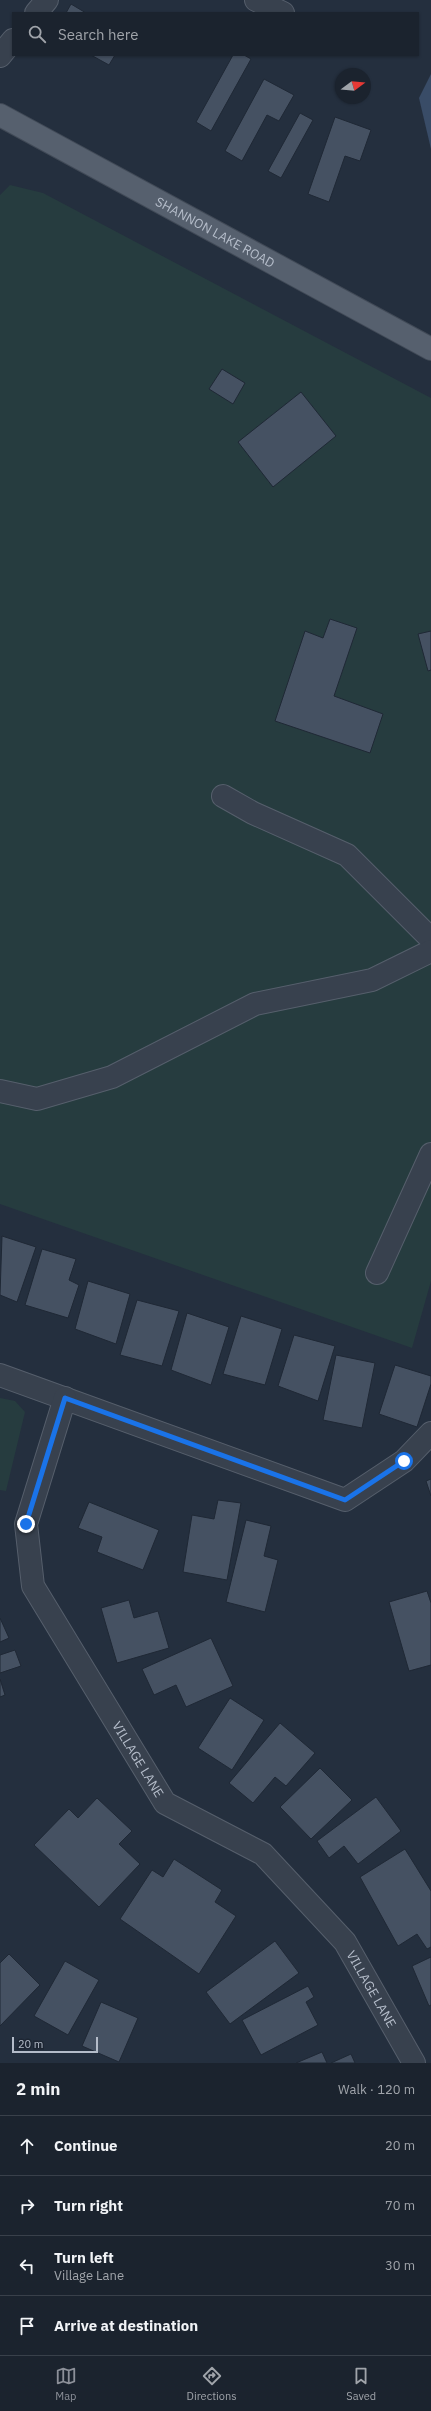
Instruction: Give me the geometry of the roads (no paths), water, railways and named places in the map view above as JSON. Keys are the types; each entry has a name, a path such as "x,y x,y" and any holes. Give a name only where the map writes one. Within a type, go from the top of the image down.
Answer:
{"main road":[{"name":"SHANNON LAKE ROAD","path":"0,115 431,349"}],"street":[{"path":"37,12 47,0"},
{"path":"256,0 281,12"},
{"path":"0,56 12,41"},
{"path":"222,796 253,814 347,856 431,939"},
{"path":"0,1091 37,1099 112,1077 255,1004 372,980 431,951"},
{"path":"377,1273 431,1154"},
{"path":"0,1375 345,1500 404,1461 431,1433"},
{"name":"VILLAGE LANE","path":"65,1398 26,1524 33,1586 165,1803 263,1854 344,1942 414,2063"}],"water":[{"path":"431,74 431,149 419,98"}]}
